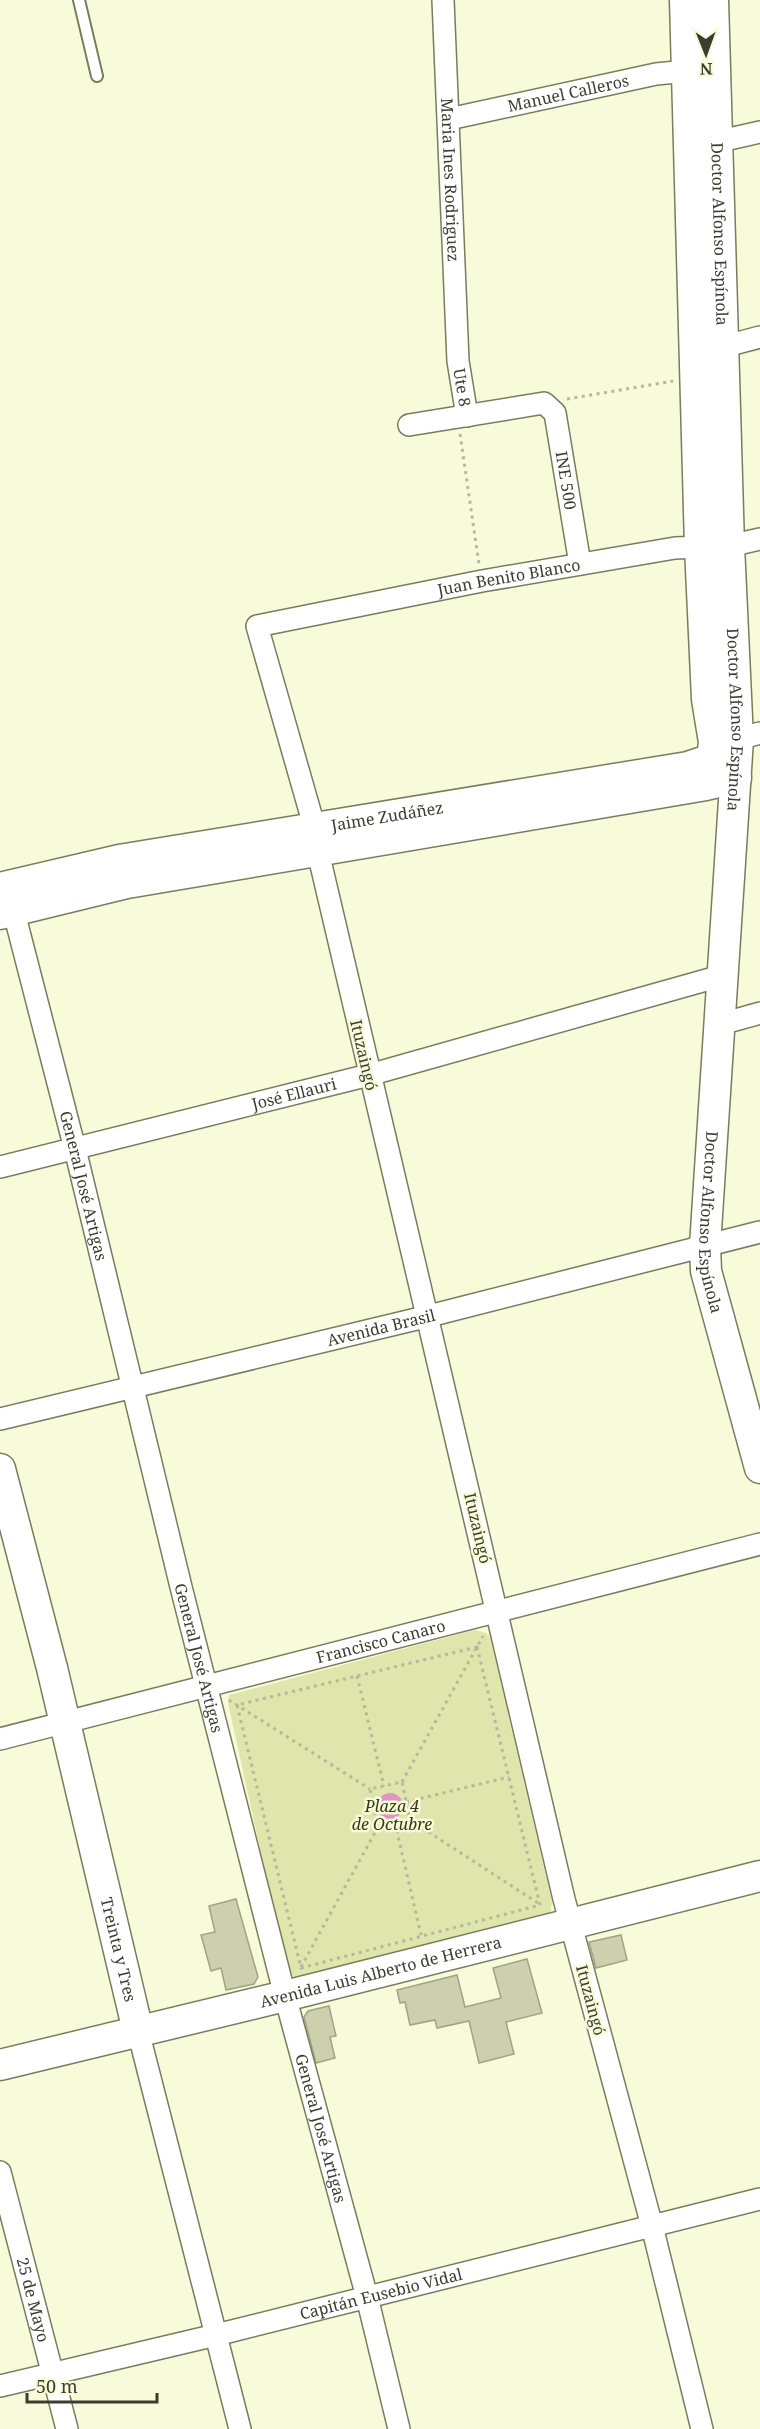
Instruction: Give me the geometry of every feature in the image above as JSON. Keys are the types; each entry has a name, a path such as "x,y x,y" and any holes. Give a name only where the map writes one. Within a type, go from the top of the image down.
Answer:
{"street":[{"name":"Maria Ines Rodriguez","path":"443,0 444,75 449,119 458,361"},
{"name":"Doctor Alfonso Espínola","path":"685,0 695,377 715,547"},
{"name":"Doctor Alfonso Espínola","path":"713,0 722,346 707,699 731,743 736,778 705,1246 706,1270 760,1468"},
{"name":"Manuel Calleros","path":"449,119 656,74 687,71"},
{"path":"716,142 760,132"},
{"path":"722,346 760,337"},
{"name":"Ute 8","path":"458,361 462,417"},
{"path":"409,425 544,403"},
{"name":"INE 500","path":"544,403 555,413 580,564"},
{"name":"Juan Benito Blanco","path":"257,626 580,564 675,548 715,547 760,539"},
{"name":"Ituzaingó","path":"257,626 317,840 369,1075 429,1316 570,1924 652,2226 702,2429"},
{"name":"Jaime Zudáñez","path":"5,900 127,883 317,840 688,767 731,743"},
{"name":"Jaime Zudáñez","path":"317,840 706,785 736,778"},
{"name":"General José Artigas","path":"5,900 75,1149 205,1684 285,1996 368,2297 399,2429"},
{"name":"José Ellauri","path":"0,1167 369,1075 724,975"},
{"path":"721,1024 760,1013"},
{"name":"Avenida Brasil","path":"0,1419 429,1316 760,1232"},
{"name":"Treinta y Tres","path":"0,1469 64,1721 138,2031 240,2429"},
{"name":"Francisco Canaro","path":"0,1739 205,1684 760,1544"},
{"name":"Avenida Luis Alberto de Herrera","path":"0,2065 285,1996 760,1876"},
{"name":"25 de Mayo","path":"0,2172 67,2429"},
{"name":"Capitán Eusebio Vidal","path":"0,2386 216,2335 760,2199"}],"lane":[{"path":"79,0 97,76"}],"path":[{"path":"544,403 695,377"},
{"path":"462,417 482,581"},
{"path":"410,1820 402,1782 497,1611"},
{"path":"237,1705 477,1647"},
{"path":"477,1647 540,1905"},
{"path":"357,1676 384,1786"},
{"path":"205,1684 370,1789 402,1782"},
{"path":"237,1705 301,1968"},
{"path":"406,1802 509,1777"},
{"path":"285,1996 378,1827 370,1789"},
{"path":"378,1827 410,1820 570,1924"},
{"path":"394,1823 422,1936"},
{"path":"301,1968 540,1905"}],"green space":[{"name":"Plaza 4 de Octubre","path":"475,1630 486,1633 490,1638 552,1902 550,1915 298,1980 287,1971 228,1703 229,1695"}],"shaded area":[{"path":"390,1793 399,1797 403,1806 399,1815 390,1819 381,1815 377,1806 381,1797"}],"building":[{"path":"236,1899 258,1977 254,1984 226,1990 221,1968 211,1971 201,1935 215,1932 209,1906"},
{"path":"621,1935 627,1960 596,1968 589,1942"},
{"path":"527,1959 542,2013 506,2022 514,2054 479,2063 469,2021 437,2028 435,2020 410,2025 405,2002 400,2003 397,1990 457,1975 465,2007 501,1998 493,1968"},
{"path":"329,2006 336,2036 330,2037 335,2058 316,2063 304,2017 308,2011"}]}
